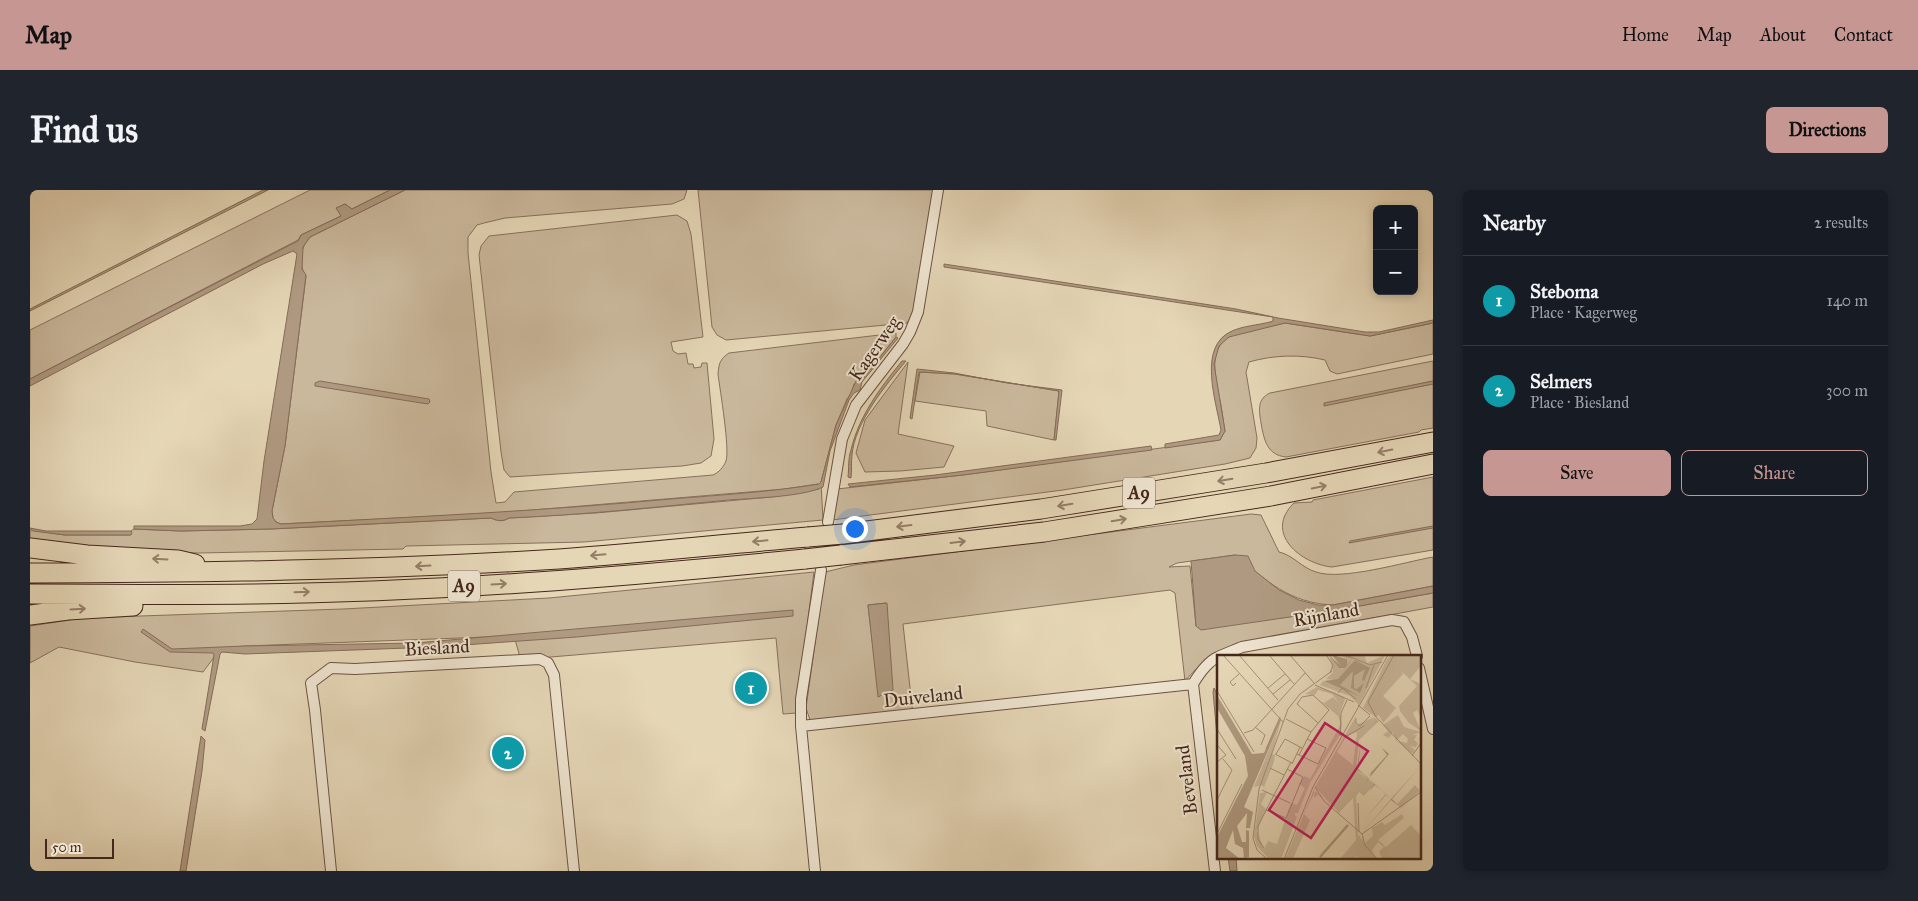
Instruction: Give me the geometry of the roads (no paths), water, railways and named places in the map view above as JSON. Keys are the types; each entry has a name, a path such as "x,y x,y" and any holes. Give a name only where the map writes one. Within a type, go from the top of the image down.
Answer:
{"highway":[{"name":"A9","path":"30,573 225,572 394,567 559,559 844,534 1071,504 1266,473 1433,442"},
{"name":"A9","path":"30,594 253,594 544,582 840,556 1044,532 1271,496 1433,464"},
{"name":"A9","path":"30,548 87,555 178,560 225,572"},
{"name":"A9","path":"30,615 87,608 175,603 204,604 253,594"}],"street":[{"name":"Kagerweg","path":"828,522 842,439 856,405 903,344 918,312 938,190"},
{"path":"815,871 801,726 801,699 821,570"},
{"name":"Rijnland","path":"1224,655 1242,647 1392,620 1404,622 1409,628 1417,655"},
{"name":"Rijnland","path":"1193,684 1199,674 1213,659 1217,658"},
{"name":"Biesland","path":"330,871 311,683 331,668 355,669 540,659 548,663 554,675 574,871"},
{"path":"1420,672 1433,729"},
{"name":"Duiveland","path":"801,726 1193,684"},
{"name":"Beveland","path":"1193,684 1214,871"}],"place":[{"name":"Steboma","path":"751,688"},
{"name":"Selmers","path":"508,753"}]}
